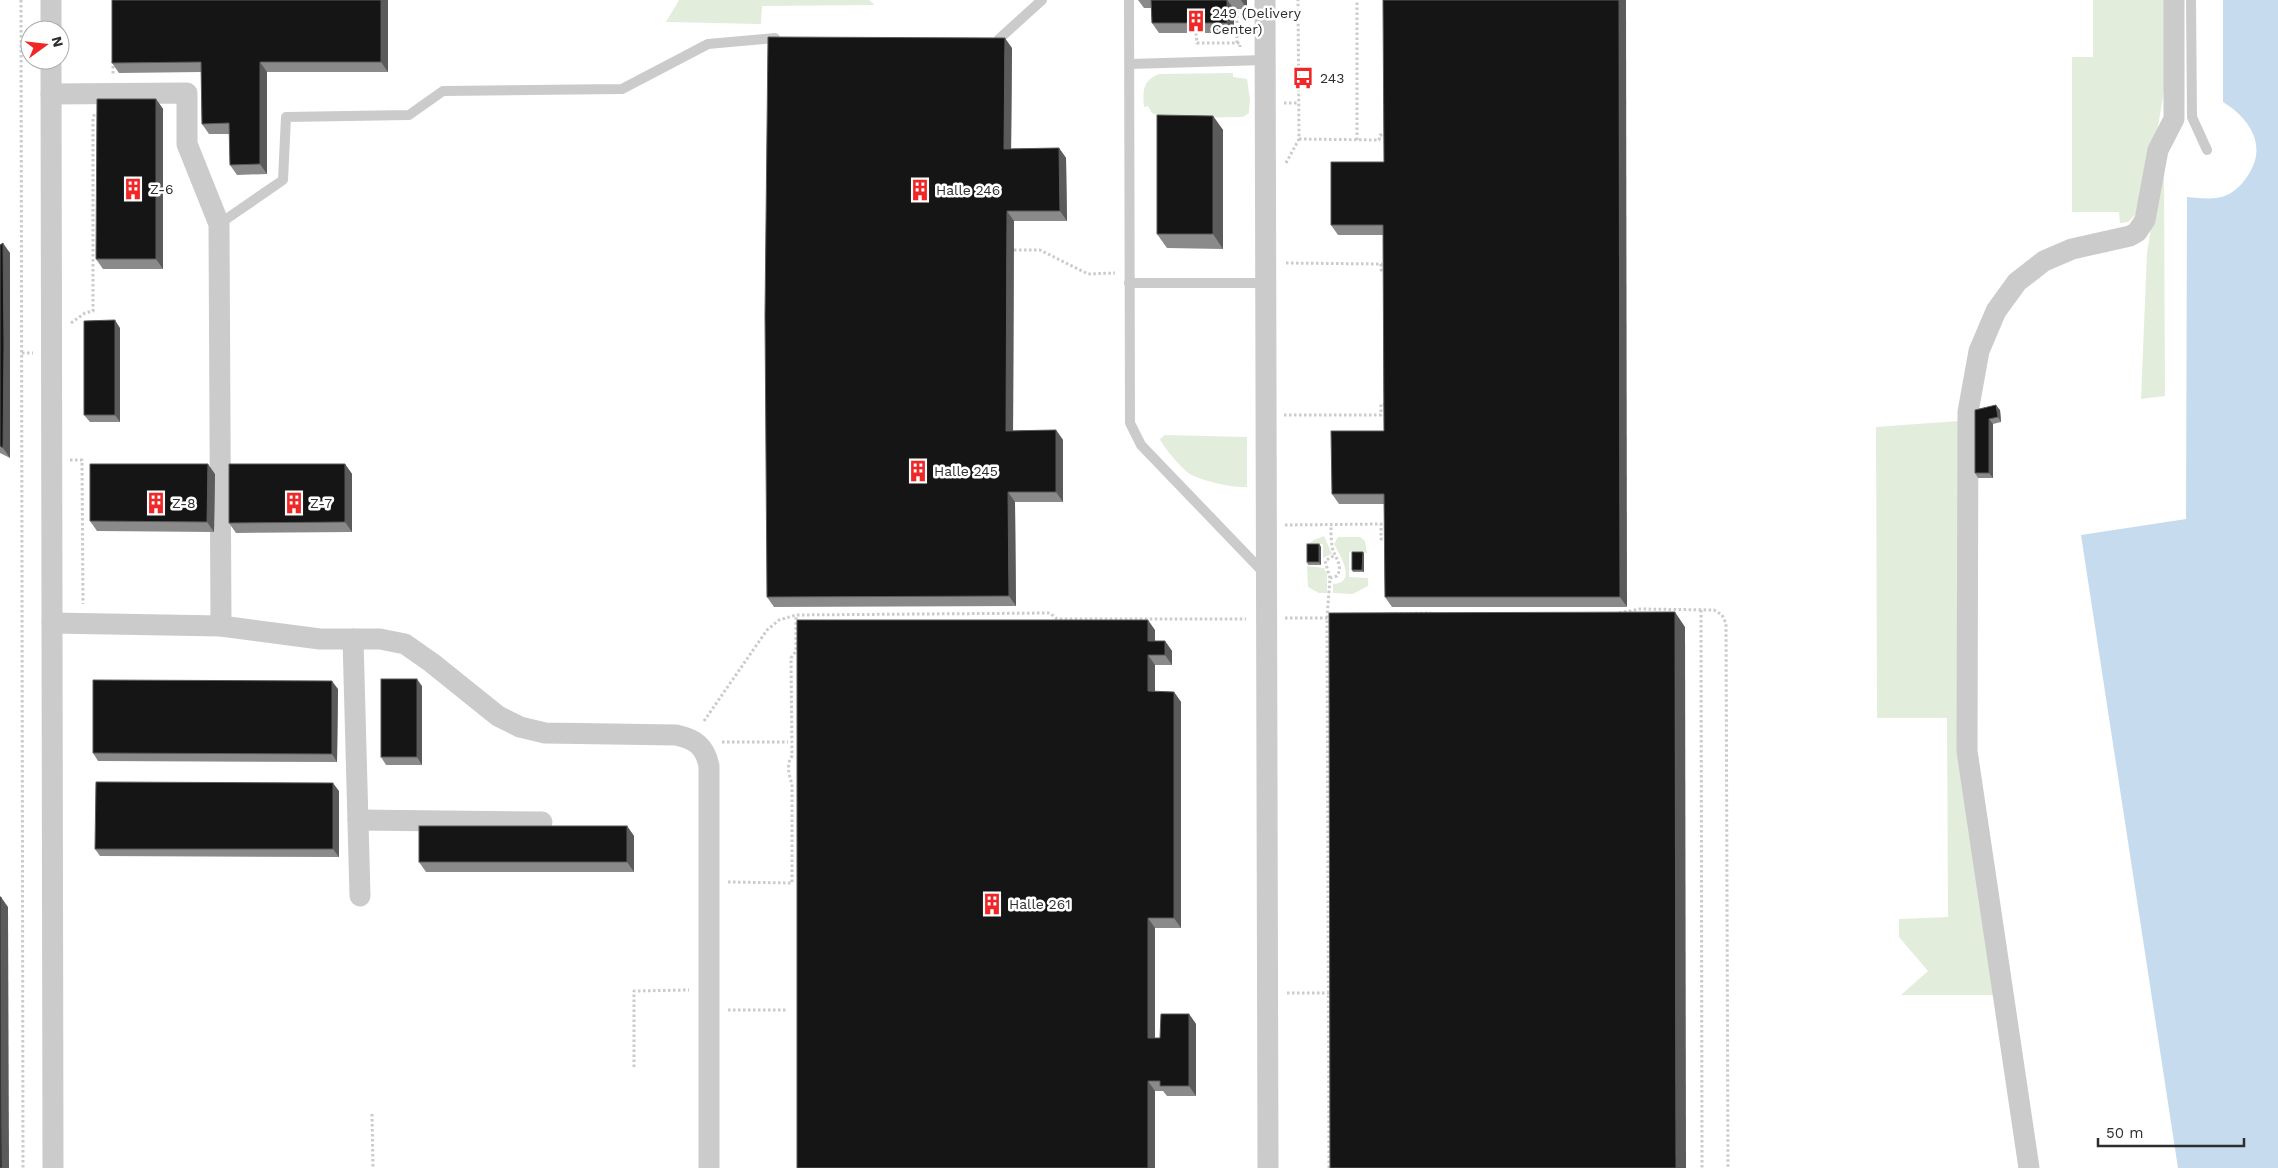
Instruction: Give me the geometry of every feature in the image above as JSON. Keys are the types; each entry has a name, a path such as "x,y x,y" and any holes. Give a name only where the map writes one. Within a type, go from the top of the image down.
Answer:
{"street":[{"path":"51,0 51,20"},
{"path":"1265,0 1264,283 1268,1168"},
{"path":"2029,1168 1967,751 1968,412 1979,351 1996,311 2017,282 2044,261 2072,249 2130,236 2136,232 2145,220 2158,150 2174,119 2174,0"},
{"path":"51,70 53,1168"},
{"path":"51,94 187,93 187,144 219,224 221,626"},
{"path":"52,624 221,626 287,636 380,639 405,644 432,663 498,716 520,728 545,733 676,735 695,740 706,755 709,766 709,1168"},
{"path":"354,639 360,896"},
{"path":"358,820 542,822"}],"lane":[{"path":"999,39 1042,0"},
{"path":"1129,0 1130,423 1141,445 1266,575"},
{"path":"2192,0 2192,117 2207,150"},
{"path":"219,224 283,180 286,117 408,115 443,91 622,89 708,44 775,38"},
{"path":"1130,64 1265,60"},
{"path":"1130,283 1264,283"}],"path":[{"path":"21,0 23,1168"},
{"path":"1286,164 1298,140 1298,0"},
{"path":"1357,0 1357,140"},
{"path":"1237,9 1237,43"},
{"path":"22,353 39,353 75,319 93,310 93,118 113,81 113,54"},
{"path":"1298,140 1379,140 1380,135 1390,135"},
{"path":"1282,263 1381,264 1381,270 1391,270"},
{"path":"1284,415 1381,415 1381,404 1391,404"},
{"path":"1285,525 1381,524 1381,539 1392,539"},
{"path":"1330,578 1337,576 1340,570 1340,564 1332,545 1331,525"},
{"path":"1329,1168 1327,618 1330,578 1324,561 1336,555"},
{"path":"1611,615 1640,609 1714,610 1722,615 1726,623 1728,1168"},
{"path":"1701,610 1702,1168"},
{"path":"1381,614 1389,612 1438,613"},
{"path":"704,721 768,630 780,620 796,616 1050,613 1057,620 1337,618"},
{"path":"725,882 792,883 792,784 789,775 789,760 792,756 791,658 796,651 796,616"},
{"path":"722,742 788,742"},
{"path":"792,872 798,872"},
{"path":"634,1067 634,991 696,990"},
{"path":"725,1010 788,1010"},
{"path":"372,1114 372,1168"}],"green space":[{"path":"679,0 869,0 875,5 762,6 761,24 666,22"},
{"path":"2093,0 2165,0 2165,86 2144,206 2128,222 2120,223 2119,212 2072,212 2072,57 2093,57"},
{"path":"1233,73 1233,77 1247,79 1250,99 1249,113 1243,117 1163,118 1152,113 1148,106 1144,107 1145,87 1149,80 1159,74"},
{"path":"2160,173 2164,174 2165,396 2141,399 2147,253"},
{"path":"1958,421 1958,751 1996,995 1901,995 1928,971 1899,937 1899,919 1948,917 1947,718 1877,718 1876,427"},
{"path":"1165,435 1247,437 1247,487 1218,483 1190,474 1178,463 1162,443 1160,439"},
{"path":"1324,536 1332,554 1323,558 1323,544 1307,545"},
{"path":"1338,537 1360,537 1365,541 1367,553 1349,552 1349,577 1368,578 1368,586 1353,594 1333,593 1333,584 1345,579 1346,574 1343,561 1334,544"},
{"path":"1307,566 1324,568 1327,574 1327,593 1319,593 1308,587"}],"water":[{"path":"2223,0 2278,0 2278,1168 2178,1168 2081,535 2186,519 2187,197 2214,198 2232,192 2248,175 2255,162 2256,151 2256,142 2247,123 2223,102"}],"building":[{"path":"112,0 381,0 381,62 260,62 260,164 230,165 229,123 202,124 201,62 112,63"},
{"name":"249 (Delivery Center)","path":"1151,0 1227,0 1227,23 1152,23"},
{"path":"1383,0 1619,0 1620,597 1385,597 1384,494 1332,494 1331,431 1384,431 1383,225 1331,225 1331,162 1384,162"},
{"path":"768,37 1005,38 1004,149 1059,148 1060,211 1007,211 1006,431 1056,430 1056,492 1008,492 1009,596 767,597 765,315"},
{"name":"Z-6","path":"97,99 156,99 156,259 96,259"},
{"path":"1157,115 1213,116 1213,234 1157,234"},
{"path":"3,243 3,448 0,446 0,245"},
{"path":"115,320 115,415 84,415 84,321"},
{"path":"1996,405 1998,417 1989,419 1989,473 1975,473 1975,410"},
{"name":"Z-8","path":"90,464 208,464 207,522 90,521"},
{"name":"Z-7","path":"229,464 345,464 345,522 229,523"},
{"path":"1307,544 1319,544 1319,562 1307,562"},
{"path":"1352,552 1363,552 1362,570 1352,570"},
{"path":"1675,612 1676,1168 1330,1168 1329,613"},
{"name":"Halle 261","path":"797,620 1148,620 1148,641 1165,641 1165,655 1148,655 1148,691 1174,692 1174,918 1148,918 1148,1038 1160,1038 1161,1014 1189,1014 1189,1086 1160,1086 1160,1081 1148,1081 1148,1168 797,1168"},
{"path":"381,679 417,679 417,757 381,757"},
{"path":"93,680 332,681 332,754 93,753"},
{"path":"96,782 333,783 333,849 95,849"},
{"path":"419,826 627,826 627,862 419,862"},
{"path":"1,897 2,1168 0,1168"}],"place":[{"name":"249 (Delivery Center)","path":"1196,21"},
{"name":"243","path":"1303,78"},
{"name":"Z-6","path":"133,189"},
{"name":"Halle 246","path":"920,190"},
{"name":"Halle 245","path":"918,471"},
{"name":"Z-8","path":"156,503"},
{"name":"Z-7","path":"294,503"},
{"name":"Halle 261","path":"992,904"}]}
